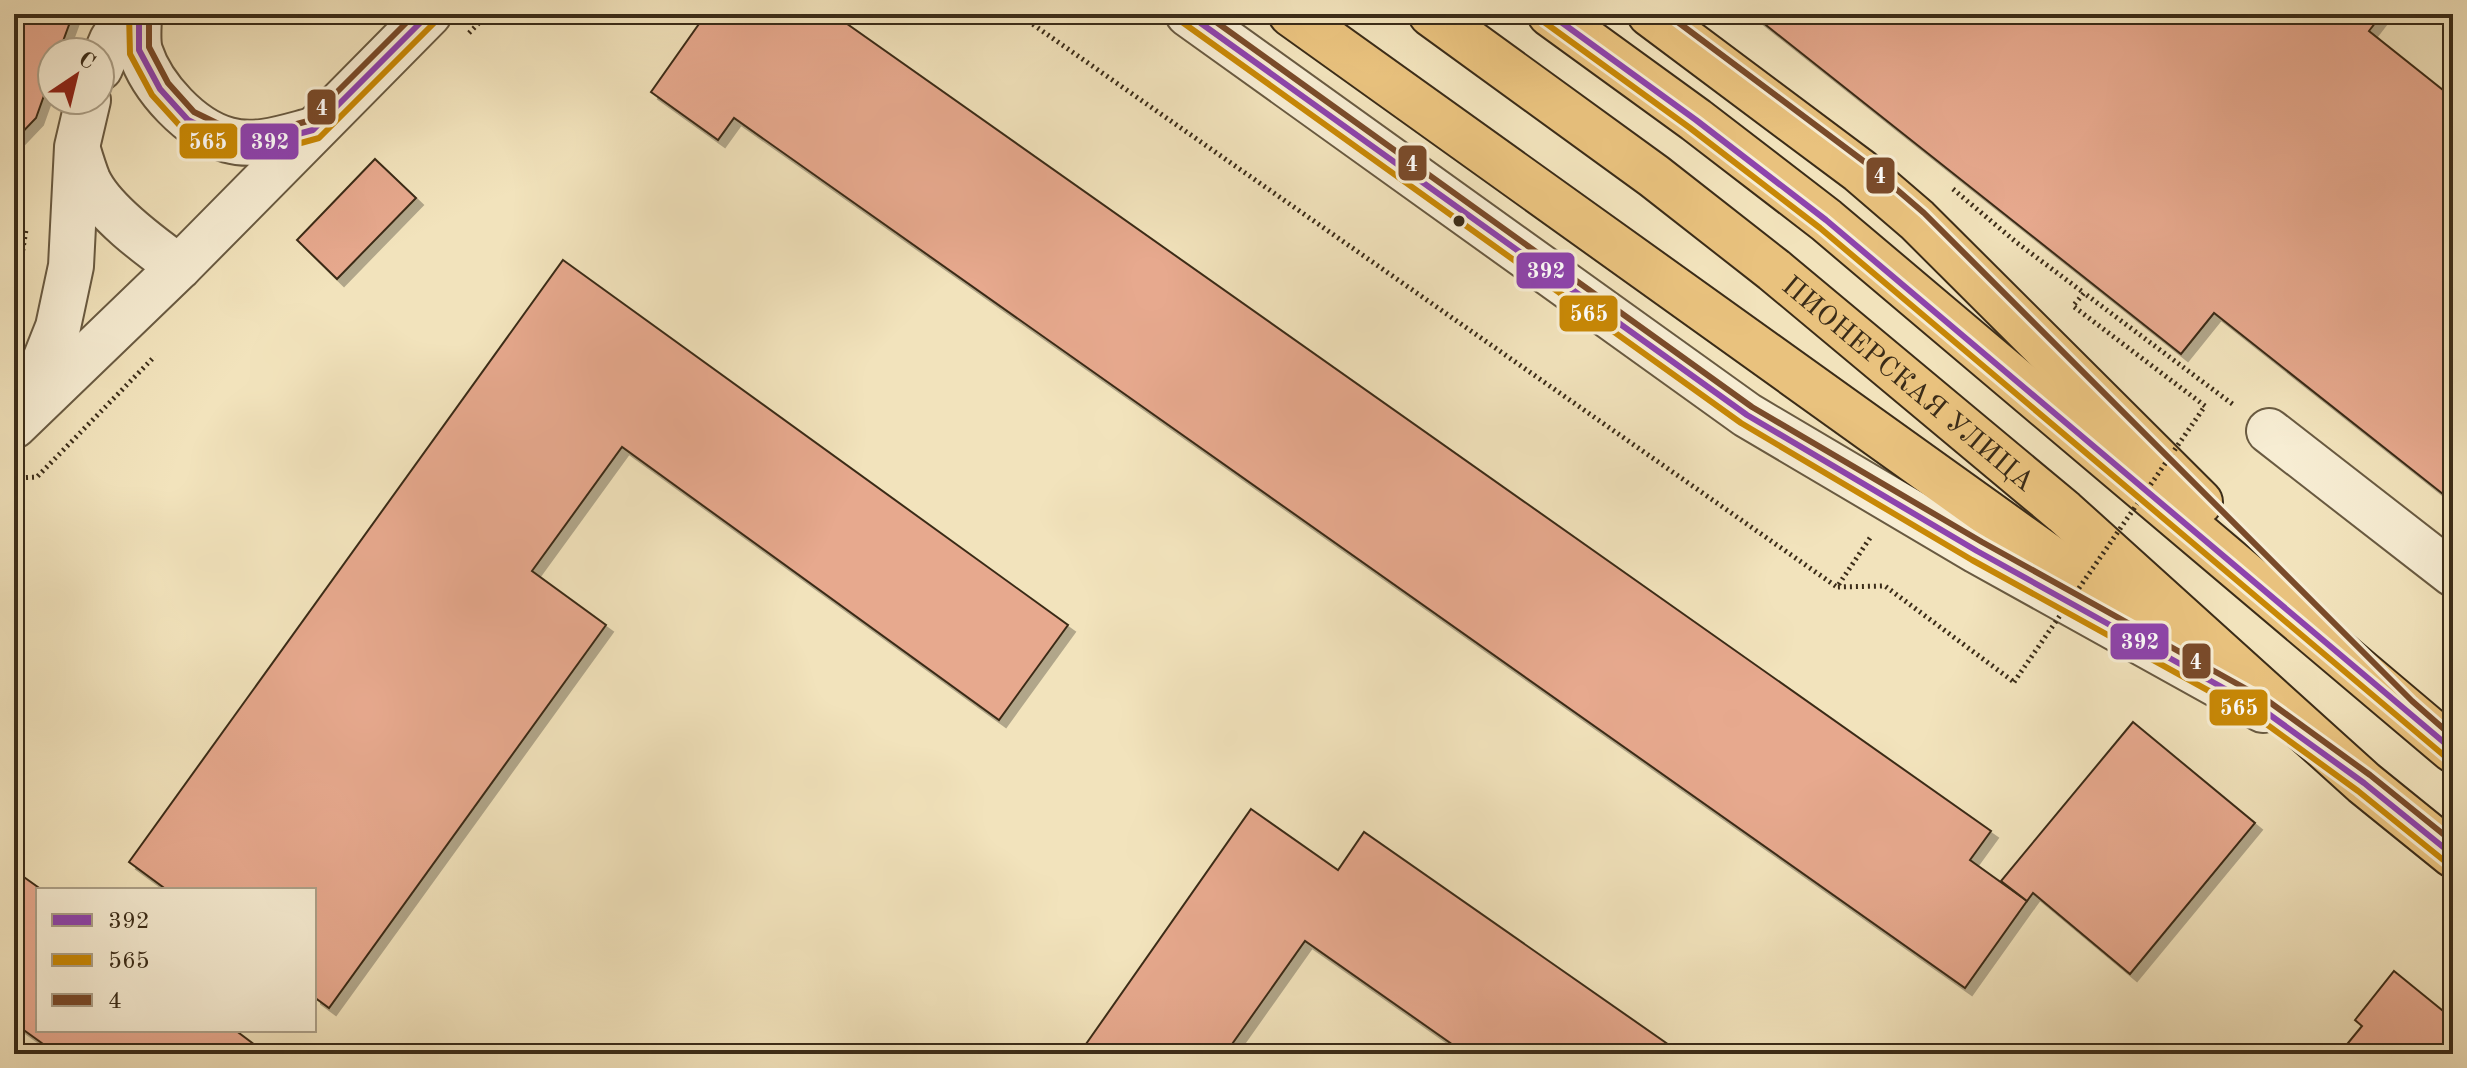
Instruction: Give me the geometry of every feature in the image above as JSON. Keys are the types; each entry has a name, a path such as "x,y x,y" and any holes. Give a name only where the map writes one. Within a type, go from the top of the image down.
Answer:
{"main road":[{"name":"ПИОНЕРСКАЯ УЛИЦА","path":"1291,14 2364,783 2453,855"},
{"name":"ПИОНЕРСКАЯ УЛИЦА","path":"1431,14 1654,176 1774,270 2064,512 2364,783"},
{"path":"1550,14 1826,220 2453,750"},
{"path":"1650,14 1860,171 1917,220 2405,708"}],"street":[{"path":"114,36 128,14"},
{"path":"139,14 139,50 160,89 188,120 228,140 268,142 313,130"},
{"path":"14,426 179,267 429,14"},
{"name":"ПИОНЕРСКАЯ УЛИЦА","path":"1188,14 1747,415 1977,551 2263,710"},
{"path":"14,417 33,390 58,327 71,266 77,147 84,116"},
{"path":"77,147 89,182 113,212 144,242 179,267"},
{"path":"2269,431 2453,574"}],"path":[{"path":"1018,14 1837,587 1885,586 2014,682 2205,406 2073,306 2084,293 2269,431"},
{"path":"1837,587 1870,538"}],"building":[{"path":"14,14 73,14 65,36 36,36 37,116 14,141"},
{"path":"706,14 833,14 1991,831 1970,860 2027,901 1965,988 734,118 718,140 651,92"},
{"path":"1752,14 2382,14 2369,31 2453,98 2453,502 2214,313 2181,354"},
{"path":"375,159 416,198 337,279 297,240"},
{"path":"563,260 1068,625 999,720 622,447 532,571 606,625 329,1008 316,998 316,888 164,888 129,862"},
{"path":"2133,722 2255,823 2130,974 2033,893 2027,901 2001,881"},
{"path":"1251,809 1338,870 1364,832 1682,1054 1466,1054 1305,941 1225,1054 1079,1054"},
{"path":"14,870 39,888 36,888 36,1032 238,1032 259,1048 254,1054 57,1054 14,1023"},
{"path":"2394,971 2453,1019 2453,1054 2339,1054 2362,1026 2355,1020"}],"transit line":[{"name":"565","path":"129,14 130,54 152,95 181,127 225,150 268,152 319,138 436,21"},
{"name":"392","path":"139,14 139,50 160,89 188,120 228,140 268,142 313,130 429,14"},
{"name":"4","path":"149,14 149,47 168,83 194,112 231,130 267,132 308,121 415,14"},
{"name":"392","path":"1188,14 1747,415 1977,551 2263,710 2364,783 2453,855"},
{"name":"4","path":"1205,14 1752,407 1982,542 2268,701 2370,775 2453,842"},
{"name":"392","path":"1550,14 1826,220 2453,750"},
{"name":"4","path":"1667,14 1866,163 1924,213 2412,701 2453,737"},
{"name":"565","path":"1182,22 1741,423 1972,560 2258,718 2358,791 2447,863"},
{"name":"565","path":"1544,22 1820,228 2447,758"}]}
